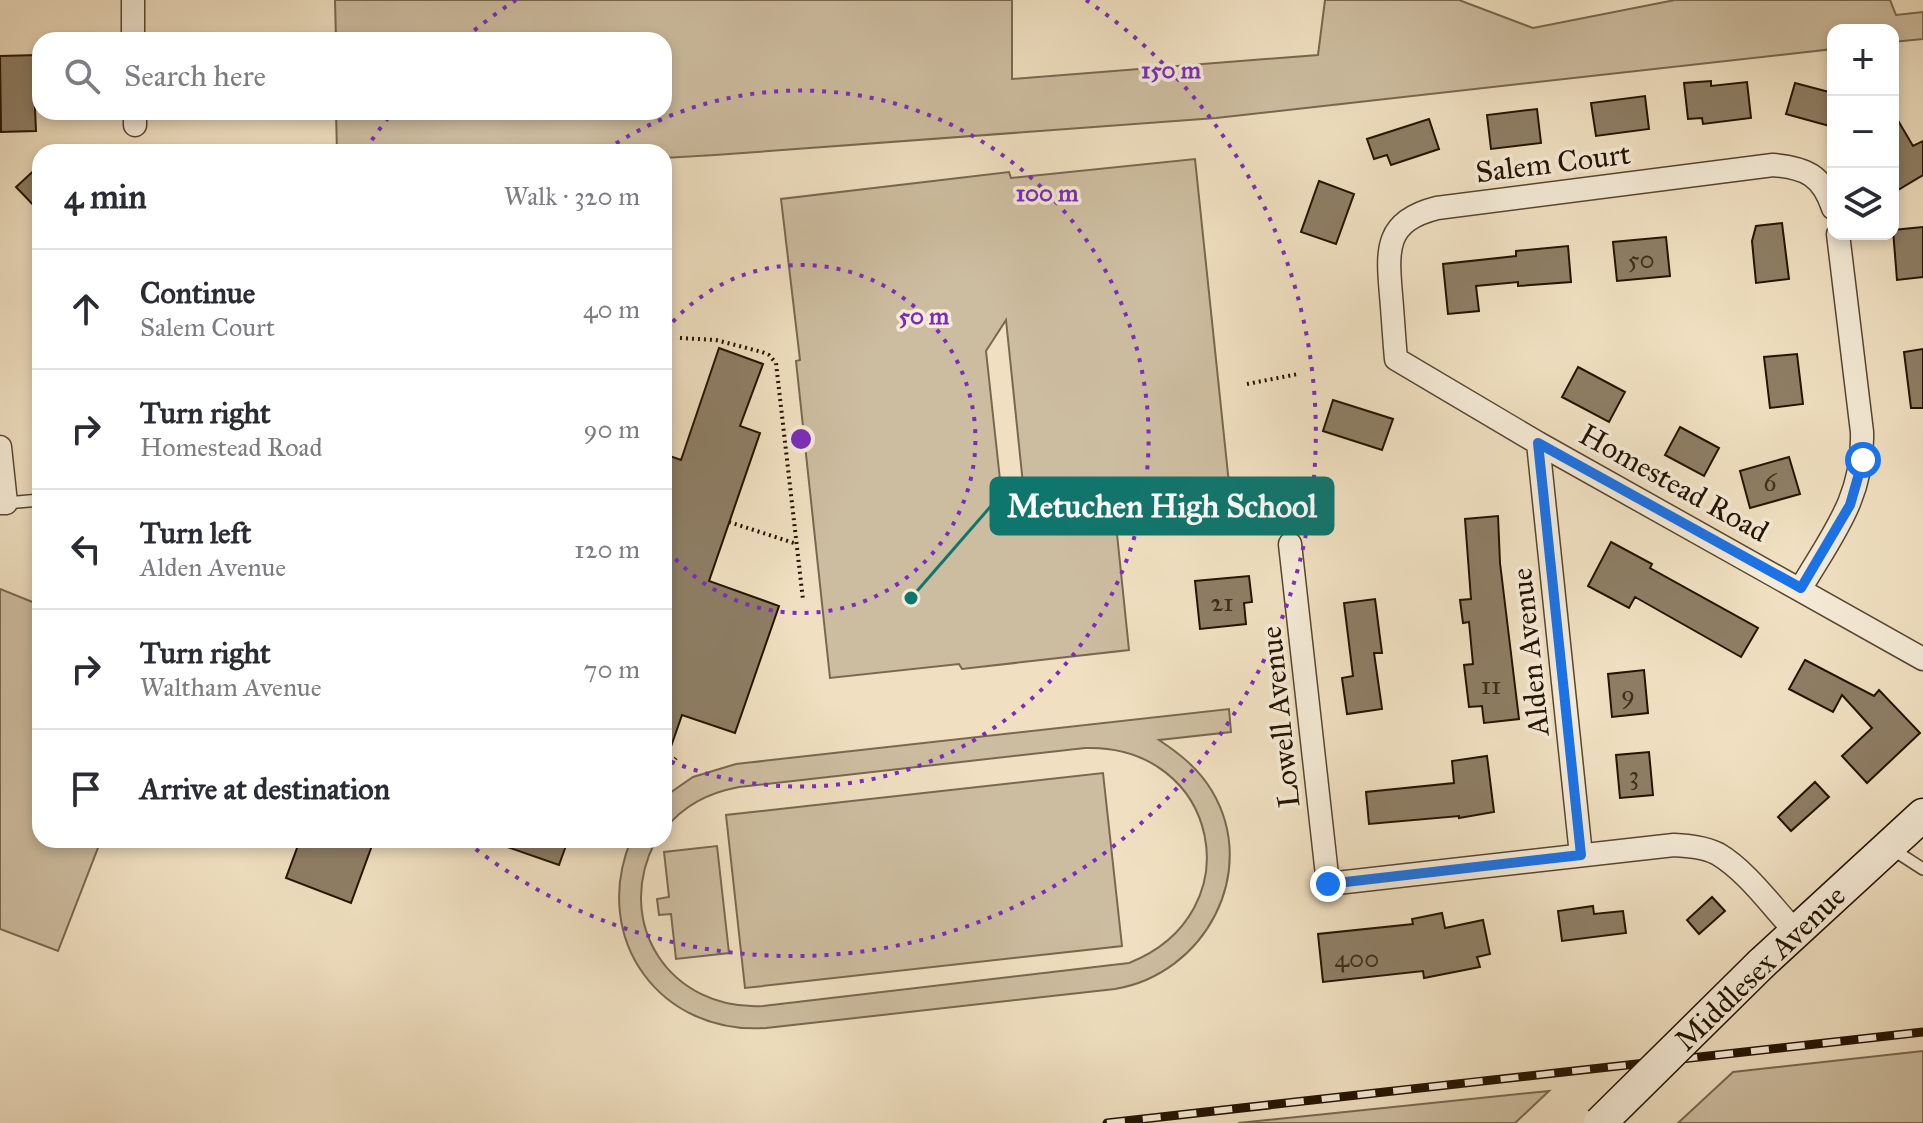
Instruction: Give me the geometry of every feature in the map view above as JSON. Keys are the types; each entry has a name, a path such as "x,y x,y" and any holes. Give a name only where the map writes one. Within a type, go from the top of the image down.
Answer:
{"main road":[{"name":"Middlesex Avenue","path":"1600,1123 1761,964 1923,815"}],"street":[{"path":"133,0 133,32"},
{"name":"Salem Court","path":"1396,359 1388,259 1392,239 1400,225 1416,213 1773,165 1796,167 1815,177 1827,193"},
{"path":"1801,588 1850,505 1863,460 1839,240"},
{"name":"Homestead Road","path":"1396,359 1538,443 1923,659"},
{"name":"Alden Avenue","path":"1538,443 1581,855"},
{"path":"0,447 3,503"},
{"name":"Lowell Avenue","path":"1290,544 1328,884 1581,855"},
{"path":"1581,855 1674,845 1698,847 1716,853 1736,868 1796,932"}],"lane":[{"path":"3,503 32,501"},
{"path":"1889,846 1923,869"}],"path":[{"path":"680,338 716,340 762,352 776,363 803,600"},
{"path":"1247,384 1298,374"},
{"path":"729,522 797,544"},
{"path":"672,763 676,758"}],"shaded area":[{"path":"335,0 1012,0 1012,79 1318,55 1325,0 1459,0 1533,28 1675,0 1890,0 1896,15 1923,12 1923,39 1899,41 1899,24 1827,24 1827,50 1216,118 672,158 672,144 337,144 336,120 672,120 672,32 336,32"},
{"path":"1195,159 1233,522 1117,534 1129,650 962,669 959,664 830,678 796,361 800,360 781,199 1009,172 1011,178","holes":["1006,320 1023,484 1002,498 986,351"]},
{"path":"0,589 32,602 32,848 98,848 58,951 0,929"},
{"path":"1229,709 1231,732 1159,740 1188,762 1212,791 1225,822 1230,854 1226,885 1215,915 1198,941 1175,963 1147,980 1115,989 766,1028 728,1026 694,1016 666,998 643,974 628,945 620,912 621,877 629,848 653,848 644,871 641,902 646,930 658,956 677,978 701,994 730,1004 763,1006 1129,963 1169,939 1194,908 1206,872 1204,835 1191,801 1166,773 1131,754 1085,748 739,787 697,801 672,822 672,791 693,777 736,764"},
{"path":"1103,773 1122,946 745,988 726,815"},
{"path":"717,846 729,953 676,959 671,914 659,915 657,899 669,897 664,852"},
{"path":"1923,1051 1923,1123 1678,1123 1733,1072"},
{"path":"1549,1091 1515,1123 1238,1123"}],"building":[{"path":"32,55 32,120 36,120 36,131 1,132 0,56"},
{"path":"1711,81 1711,86 1747,82 1751,118 1703,124 1702,118 1688,119 1684,83"},
{"path":"1795,83 1827,91 1827,125 1786,114"},
{"path":"1645,96 1649,129 1596,136 1591,103"},
{"path":"1537,109 1541,143 1491,149 1487,115"},
{"path":"1429,119 1439,149 1391,165 1387,155 1374,159 1367,139"},
{"path":"1899,122 1913,146 1923,141 1923,175 1899,189"},
{"path":"32,172 32,204 16,187"},
{"path":"1319,181 1354,194 1336,244 1301,232"},
{"path":"1782,223 1789,279 1756,283 1752,241 1756,226"},
{"path":"1923,227 1923,277 1897,280 1894,240 1899,240 1899,229"},
{"path":"1666,237 1670,276 1617,281 1613,242"},
{"path":"1568,246 1571,282 1476,286 1479,311 1448,314 1443,264 1516,256 1516,251"},
{"path":"719,348 763,364 740,426 760,433 709,581 779,606 735,733 682,715 672,744 672,457 681,460"},
{"path":"1923,349 1923,408 1911,408 1904,352"},
{"path":"1797,354 1803,404 1770,408 1764,357"},
{"path":"1578,367 1625,392 1609,422 1562,397"},
{"path":"1333,400 1393,419 1382,450 1323,431"},
{"path":"1680,427 1719,448 1704,476 1665,455"},
{"path":"1789,457 1800,494 1750,508 1740,471"},
{"path":"1498,516 1500,563 1519,719 1484,723 1482,706 1469,707 1464,665 1473,664 1469,622 1463,623 1460,600 1471,599 1465,519"},
{"path":"1611,542 1652,564 1650,568 1758,628 1741,657 1635,597 1629,608 1588,586"},
{"path":"1249,576 1252,602 1244,603 1246,624 1200,629 1195,581"},
{"path":"1375,599 1382,653 1374,653 1382,709 1347,714 1342,678 1353,676 1344,603"},
{"path":"1805,660 1874,696 1879,690 1920,733 1867,783 1842,756 1872,728 1842,695 1833,712 1789,689"},
{"path":"1644,670 1648,713 1612,717 1608,674"},
{"path":"1649,752 1653,795 1620,798 1616,755"},
{"path":"1487,756 1494,812 1459,818 1369,824 1366,792 1454,783 1452,761"},
{"path":"1815,782 1829,797 1791,831 1778,817"},
{"path":"297,848 371,848 351,903 286,878"},
{"path":"510,848 565,848 559,865"},
{"path":"1712,897 1725,911 1699,934 1687,920"},
{"path":"1593,906 1594,914 1623,911 1626,933 1562,941 1558,911"},
{"path":"1442,913 1445,928 1483,920 1490,954 1477,957 1480,967 1424,978 1423,971 1323,982 1318,934 1413,924 1412,919"}],"railway":[{"path":"1107,1123 1923,1032"}],"place":[{"name":"Metuchen High School","path":"911,598"}],"route":[{"path":"1328,884 1581,855 1538,443 1801,588 1850,505 1863,460"}]}
